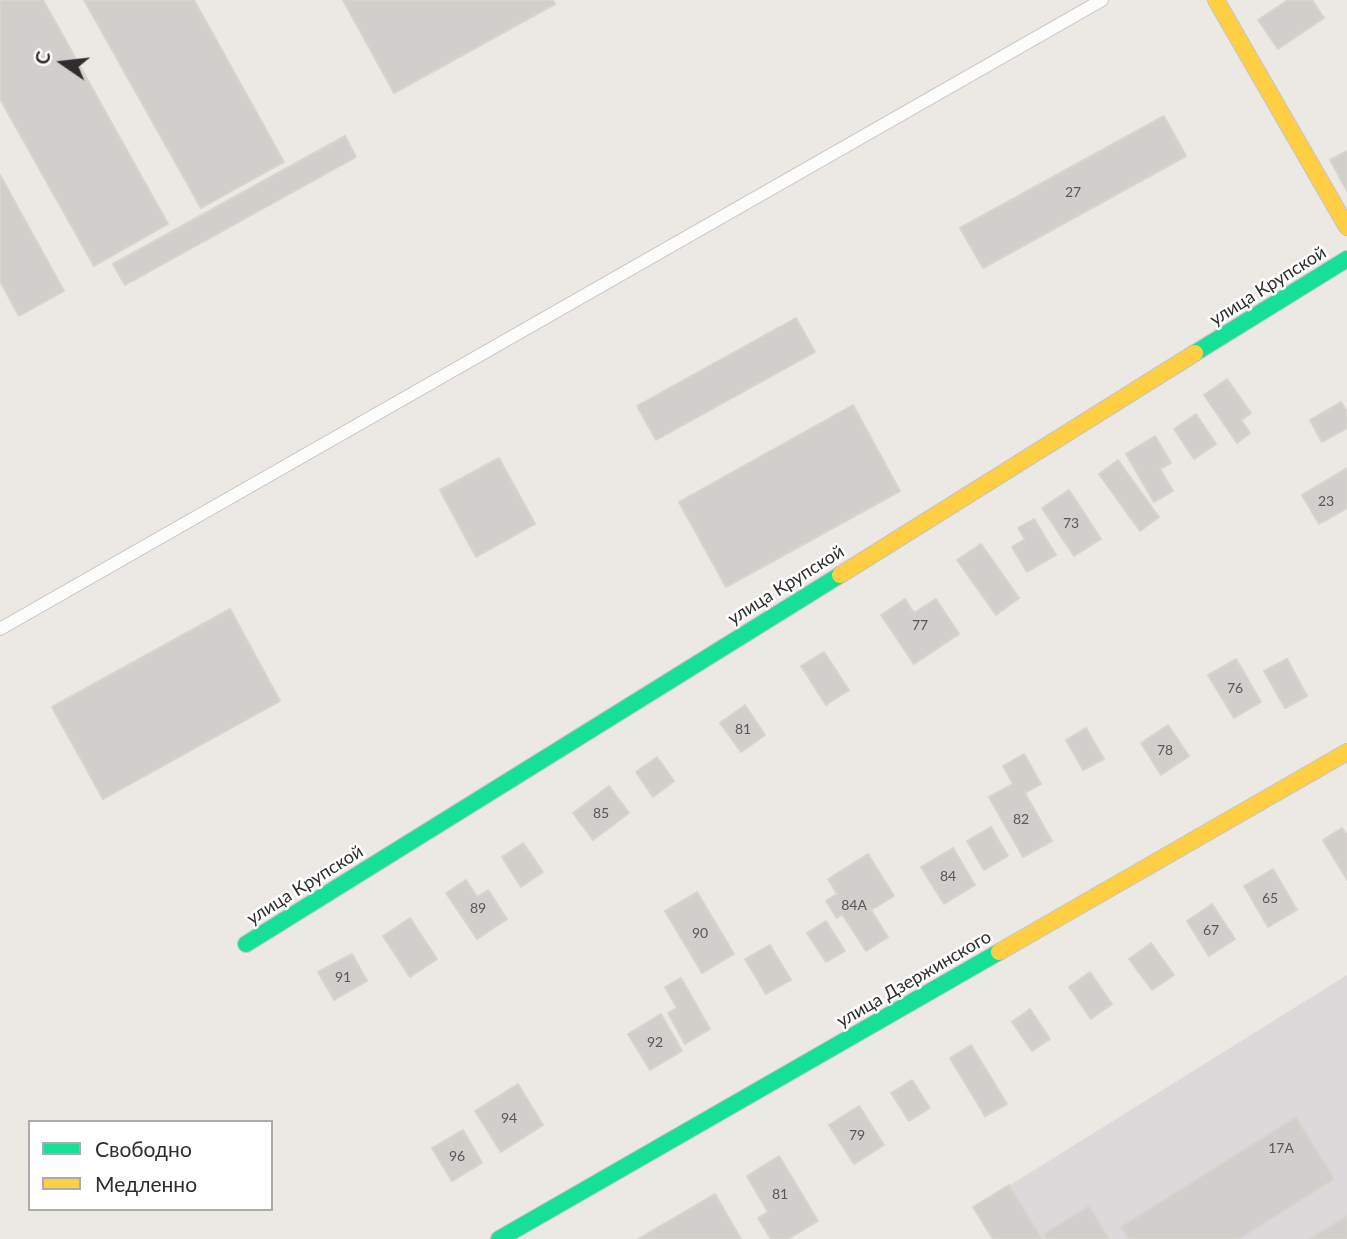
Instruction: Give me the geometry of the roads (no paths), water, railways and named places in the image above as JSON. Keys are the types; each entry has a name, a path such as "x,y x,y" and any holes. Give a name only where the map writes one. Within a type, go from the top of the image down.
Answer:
{"street":[{"path":"1216,0 1347,227"},
{"name":"улица Крупской","path":"246,944 1347,259"},
{"name":"улица Дзержинского","path":"499,1239 1347,752"}],"lane":[{"path":"0,629 1102,0"}]}
